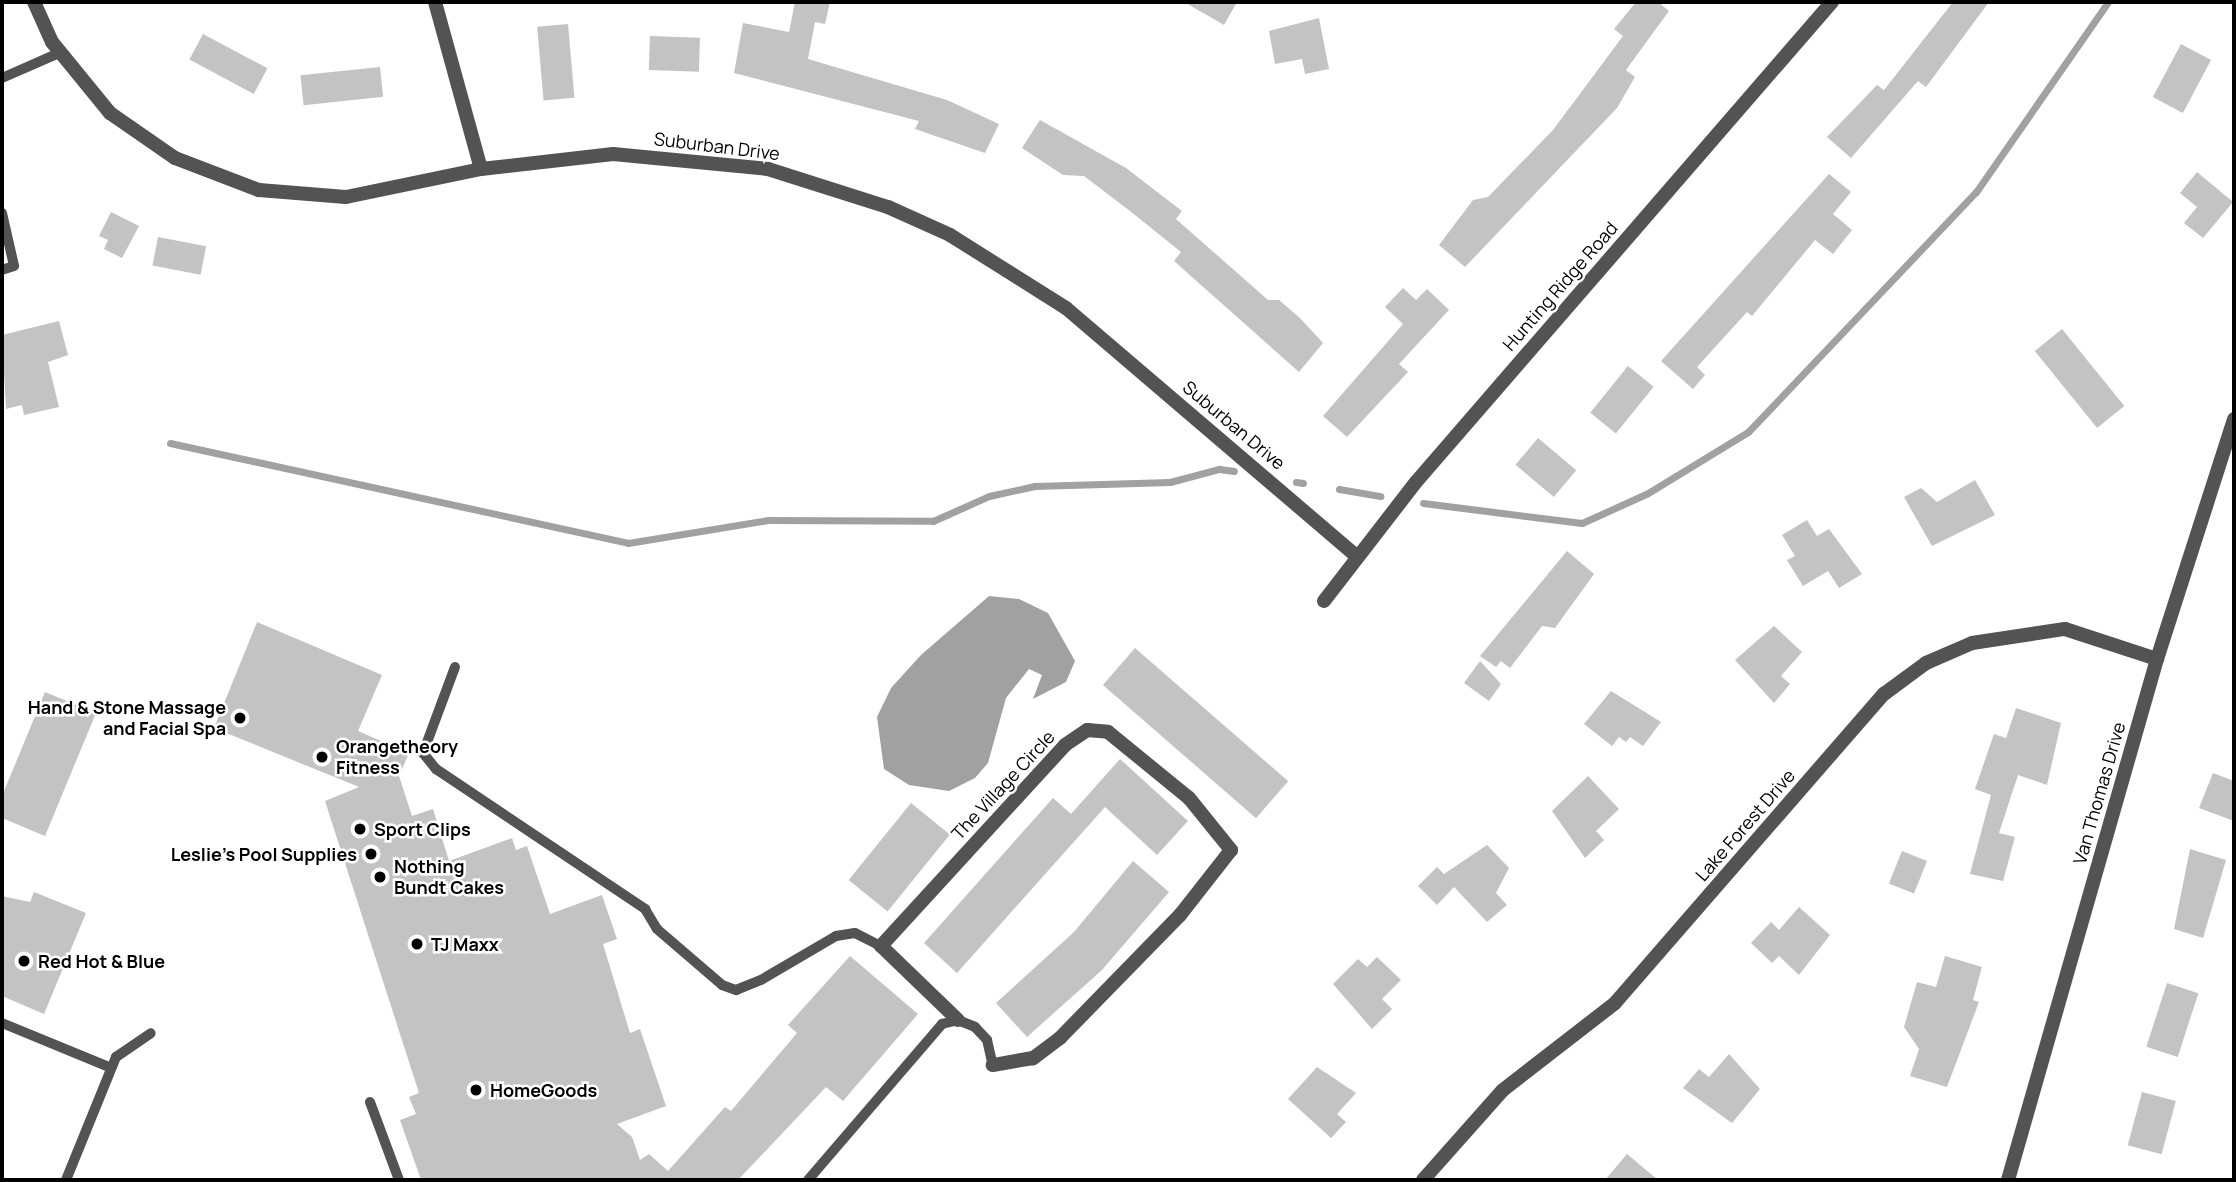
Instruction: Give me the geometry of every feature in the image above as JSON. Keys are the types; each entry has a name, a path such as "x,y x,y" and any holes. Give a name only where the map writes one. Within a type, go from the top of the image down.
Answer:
{"street":[{"name":"Suburban Drive","path":"34,2 59,53 145,141 216,177 258,190 346,197 481,169 613,154 710,160 829,185 888,207 950,235 1066,308 1356,556"},
{"path":"435,2 481,169"},
{"name":"Hunting Ridge Road","path":"1324,601 1356,556 1832,2"},
{"name":"Van Thomas Drive","path":"2008,1180 2157,659 2234,419"},
{"name":"Lake Forest Drive","path":"1423,1180 1503,1090 1615,1003 1884,694 1926,663 1972,643 2065,628 2157,659"},
{"name":"The Village Circle","path":"958,1020 881,946 1065,745 1087,730 1108,732 1215,824 1231,850 1180,915 1060,1038 1033,1058 993,1065"}],"lane":[{"path":"2,78 59,53"},
{"path":"2,213 14,266 2,270"},
{"path":"455,667 423,753 436,769 645,909 657,929 722,985 736,990 761,980 836,936 855,933 881,946"},
{"path":"808,1180 942,1024 958,1020"},
{"name":"The Village Circle","path":"958,1020 982,1034 993,1065"},
{"path":"2,1023 111,1068"},
{"path":"66,1180 111,1068 126,1046 152,1033"},
{"path":"370,1102 399,1180"}],"shaded area":[{"path":"989,596 1019,599 1048,613 1075,661 1066,682 1033,699 1042,675 1029,669 1006,698 988,763 975,778 949,791 909,785 884,769 877,717 891,688 921,655"}],"building":[{"path":"795,2 830,2 825,24 815,22 808,59 947,100 999,124 985,153 915,129 919,121 734,73 743,23 789,32"},
{"path":"1184,2 1237,2 1224,25"},
{"path":"1636,2 1658,2 1669,11 1626,70 1635,77 1617,108 1465,267 1439,245 1473,200 1488,197 1553,130 1623,36 1614,29"},
{"path":"1953,2 1989,2 1926,87 1918,81 1851,158 1827,137 1877,85 1884,90"},
{"path":"1319,18 1329,69 1305,74 1302,59 1275,64 1269,31"},
{"path":"568,24 574,98 544,100 537,27"},
{"path":"203,34 267,68 254,94 189,60"},
{"path":"650,36 700,38 699,72 649,70"},
{"path":"2181,44 2211,60 2183,113 2153,97"},
{"path":"380,67 383,97 304,105 300,75"},
{"path":"1040,120 1126,168 1182,211 1176,219 1268,300 1279,300 1300,318 1323,343 1299,372 1174,261 1181,252 1084,176 1063,175 1022,148"},
{"path":"2197,172 2233,202 2203,238 2184,223 2197,207 2180,193"},
{"path":"1829,174 1851,192 1833,214 1852,230 1833,254 1815,240 1752,316 1747,312 1697,367 1705,375 1693,389 1661,361"},
{"path":"111,212 139,226 122,258 104,249 108,240 99,236"},
{"path":"158,237 206,246 201,275 152,265"},
{"path":"1403,288 1416,300 1427,289 1449,310 1399,364 1408,372 1347,437 1323,416 1403,324 1385,307"},
{"path":"59,321 68,355 48,362 59,407 24,415 22,405 6,409 2,335"},
{"path":"2062,329 2124,406 2097,428 2035,351"},
{"path":"1628,366 1654,387 1616,433 1590,413"},
{"path":"1538,438 1576,470 1554,497 1516,465"},
{"path":"1975,480 1995,515 1932,546 1904,497 1921,488 1937,502"},
{"path":"1807,520 1817,536 1829,529 1862,574 1839,588 1828,571 1803,586 1787,560 1795,556 1782,535"},
{"path":"1567,551 1594,574 1555,628 1542,626 1510,668 1501,661 1496,667 1480,656"},
{"path":"257,622 382,675 358,731 409,753 399,776 412,816 433,809 449,861 512,838 516,850 527,846 550,914 602,895 617,939 603,944 630,1033 640,1029 666,1106 617,1124 632,1137 640,1160 649,1154 668,1171 725,1107 731,1111 797,1033 788,1025 850,956 918,1014 843,1101 826,1087 738,1180 421,1180 400,1120 416,1114 409,1097 419,1093 325,801 359,787 214,728"},
{"path":"1774,626 1802,652 1781,676 1790,684 1774,703 1735,660"},
{"path":"1135,648 1288,781 1256,818 1103,685"},
{"path":"1480,661 1501,684 1489,701 1464,683"},
{"path":"1611,691 1661,722 1643,746 1630,737 1626,742 1619,737 1612,746 1584,724"},
{"path":"45,692 96,713 45,836 2,818 2,796"},
{"path":"2016,708 2061,723 2047,785 2018,775 1999,833 2015,837 2003,881 1970,874 1991,795 1975,789 1994,734 2006,738"},
{"path":"1120,759 1188,821 1157,855 1105,807 957,973 924,943 1053,798 1071,814"},
{"path":"2213,773 2234,781 2234,821 2199,808"},
{"path":"1588,776 1619,809 1596,831 1604,840 1585,858 1552,811"},
{"path":"911,803 950,834 888,911 849,880"},
{"path":"1487,845 1509,868 1496,893 1507,905 1487,922 1454,887 1437,905 1418,886 1437,867 1444,874"},
{"path":"2190,849 2226,860 2203,938 2174,929"},
{"path":"1902,851 1927,861 1914,894 1889,883"},
{"path":"1133,861 1169,892 1102,970 1027,1037 996,1003 1074,932"},
{"path":"34,892 86,913 44,1014 2,996 2,896 30,902"},
{"path":"1799,907 1830,935 1799,975 1779,956 1772,963 1751,943 1771,922 1779,930"},
{"path":"1945,956 1982,967 1973,1000 1979,1002 1947,1087 1910,1076 1919,1049 1904,1027 1917,982 1936,987"},
{"path":"1377,957 1401,980 1382,999 1392,1009 1372,1029 1333,984 1358,959 1367,967"},
{"path":"2167,983 2198,993 2178,1057 2146,1047"},
{"path":"1729,1054 1760,1089 1732,1123 1683,1088 1699,1069 1709,1077"},
{"path":"1317,1067 1356,1093 1337,1114 1346,1122 1331,1138 1288,1099"},
{"path":"2142,1092 2176,1101 2162,1154 2128,1145"},
{"path":"1627,1154 1658,1180 1605,1180"}],"waterway":[{"path":"1423,503 1582,523 1648,493 1748,432 1976,192 2108,2"},
{"path":"170,443 628,543 769,520 933,521 989,496 1035,486 1170,482 1219,469 1234,471"},
{"path":"1296,482 1303,483"},
{"path":"1339,489 1380,496"}],"place":[{"name":"Hand & Stone Massage and Facial Spa","path":"240,718"},
{"name":"Orangetheory Fitness","path":"322,757"},
{"name":"Sport Clips","path":"360,829"},
{"name":"Leslie's Pool Supplies","path":"371,854"},
{"name":"Nothing Bundt Cakes","path":"380,877"},
{"name":"TJ Maxx","path":"417,944"},
{"name":"Red Hot & Blue","path":"24,961"},
{"name":"HomeGoods","path":"476,1090"}]}
